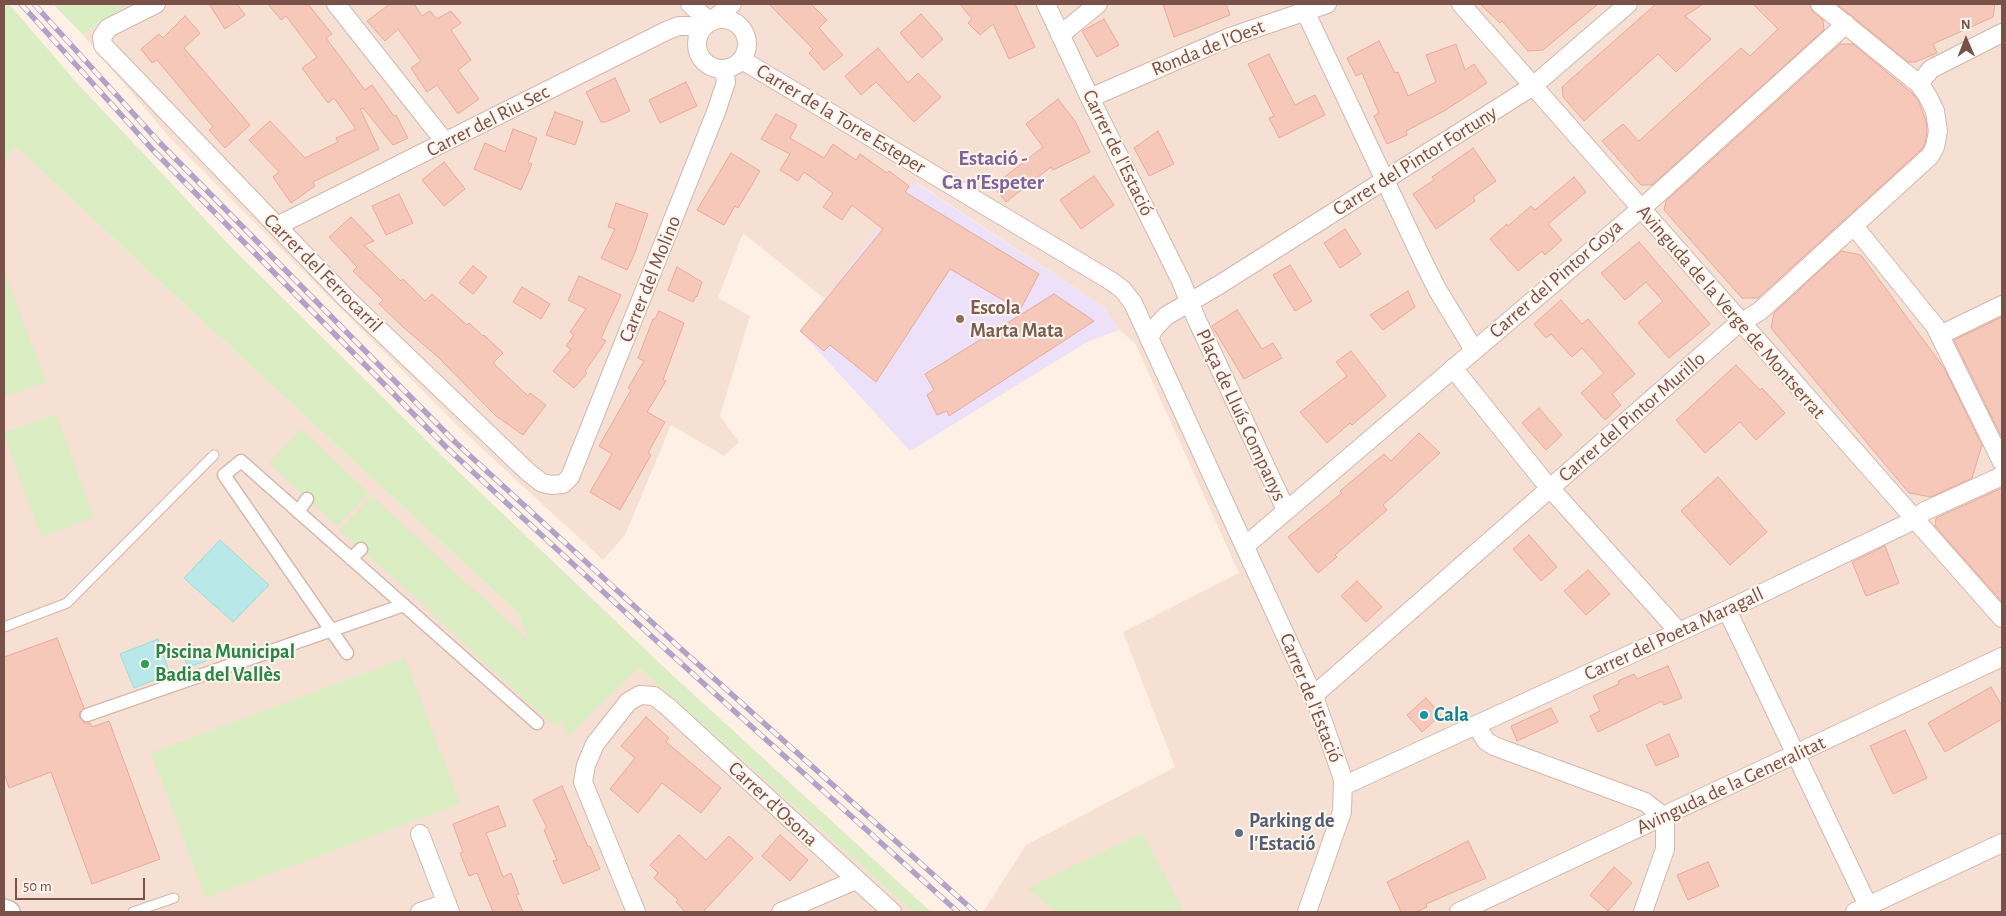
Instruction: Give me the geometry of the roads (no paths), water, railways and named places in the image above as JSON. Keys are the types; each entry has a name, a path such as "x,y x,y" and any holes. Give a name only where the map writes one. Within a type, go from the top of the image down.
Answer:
{"street":[{"name":"Carrer del Ferrocarril","path":"156,4 108,28 102,36 103,45 347,299 528,472 542,483 563,484"},
{"path":"336,4 445,142"},
{"path":"690,4 705,26"},
{"path":"705,26 723,18 732,20 740,25 748,41 747,50 742,60 736,66 724,70 710,66 704,63 699,56 697,47 698,34 705,26 732,4"},
{"path":"738,4 740,25"},
{"name":"Carrer de l'Estació","path":"1046,4 1090,98 1182,281 1190,303"},
{"path":"1060,35 1098,4"},
{"name":"Ronda de l'Oest","path":"1090,98 1230,36 1327,4"},
{"name":"Avinguda de la Verge de Montserrat","path":"1461,4 2002,618"},
{"name":"Carrer del Pintor Fortuny","path":"1190,303 1533,86 1628,4"},
{"path":"1820,4 1919,84 1931,68 2002,33"},
{"path":"1305,11 1437,289 1474,350"},
{"name":"Carrer del Pintor Goya","path":"1286,510 1640,208 1846,24"},
{"name":"Carrer del Riu Sec","path":"276,226 668,30 679,26 705,26"},
{"name":"Carrer de la Torre Esteper","path":"742,60 1111,280 1123,290 1133,303 1149,338"},
{"name":"Carrer del Molino","path":"563,484 570,477 716,112 726,82 724,70"},
{"name":"Carrer del Pintor Murillo","path":"1313,696 1740,322 1760,310 1930,156 1935,147 1938,131 1935,111 1919,84"},
{"path":"1854,226 1935,326 2002,462"},
{"name":"Plaça de Lluís Companys","path":"1149,338 1153,330 1166,316 1190,303 1286,510 1245,546"},
{"path":"1940,335 2002,305"},
{"path":"1149,338 1245,546"},
{"path":"1454,368 1551,488 1679,632"},
{"path":"347,653 224,475 241,461 404,605 467,654 493,677 537,723"},
{"name":"Carrer del Poeta Maragall","path":"1343,786 1727,610 2002,476"},
{"path":"298,512 307,499"},
{"name":"Carrer de l'Estació","path":"1245,546 1313,696 1343,779 1342,812 1307,912"},
{"path":"351,558 361,549"},
{"path":"87,715 404,605"},
{"path":"1727,610 1796,754 1865,910 2002,843"},
{"name":"Avinguda de la Generalitat","path":"1459,912 2002,657"},
{"name":"Carrer d'Osona","path":"636,912 583,782 586,765 595,744 628,702 640,695 654,696 892,912"},
{"path":"1476,725 1486,741 1494,746 1645,802 1663,816 1665,822 1664,849 1643,912"},
{"path":"420,834 448,908 420,912"},
{"path":"781,912 856,880"},
{"path":"4,910 10,912"}],"lane":[{"path":"4,627 67,603 214,455"},
{"path":"133,912 174,898"}],"water":[{"path":"220,540 269,585 233,622 184,578"},
{"name":"Piscina Municipal Badia del Vallès","path":"158,639 170,674 134,688 120,654"},
{"path":"190,643 204,655 206,661 188,667 182,653"}],"railway":[{"path":"21,4 152,149 448,449 673,656 958,912"},
{"path":"34,4 159,142 455,442 680,648 975,912"}],"place":[{"name":"Escola Marta Mata","path":"960,319"},
{"name":"Piscina Municipal Badia del Vallès","path":"145,664"},
{"name":"Cala","path":"1424,715"},
{"name":"Parking de l'Estació","path":"1239,833"}],"district":[{"name":"Estació - Ca n'Espeter","path":"993,171"}]}
